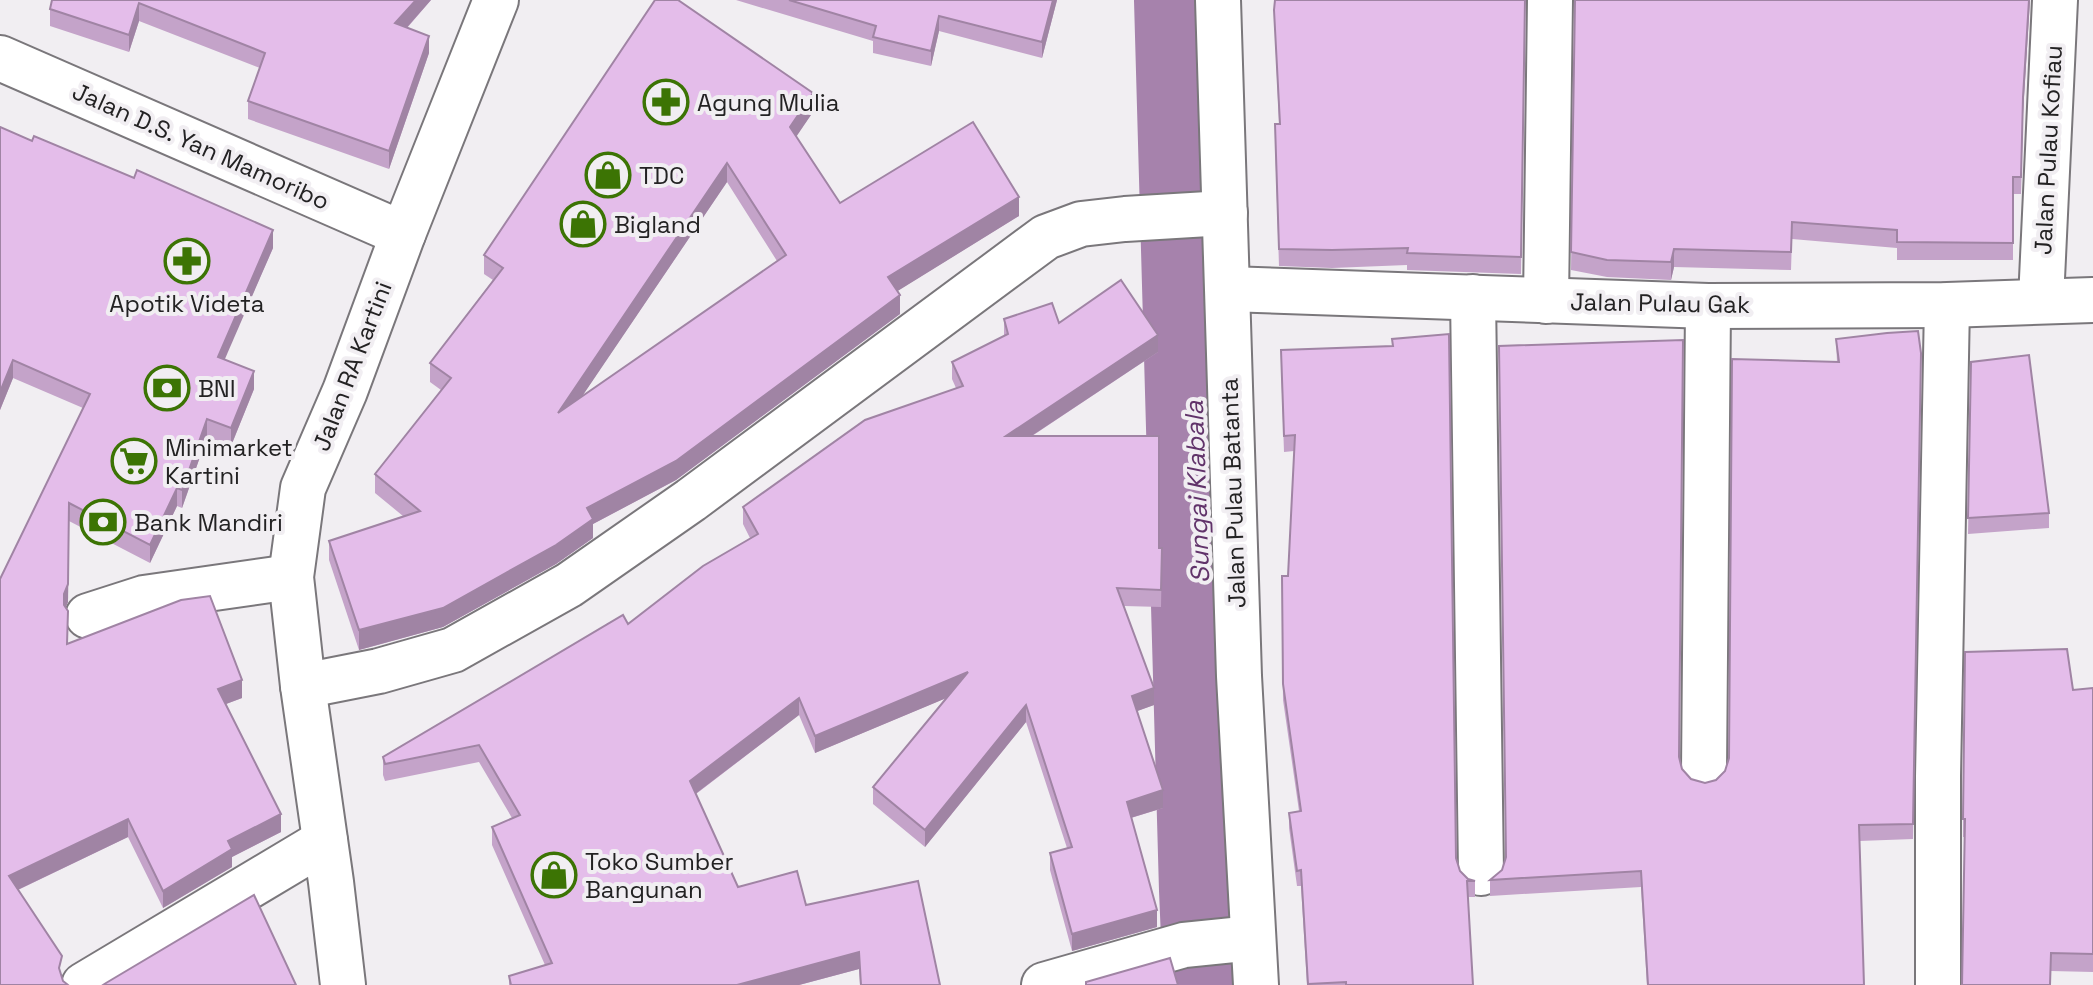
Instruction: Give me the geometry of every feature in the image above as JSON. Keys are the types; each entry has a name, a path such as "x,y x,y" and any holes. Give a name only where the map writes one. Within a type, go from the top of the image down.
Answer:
{"street":[{"name":"Jalan RA Kartini","path":"343,985 291,577 303,488 345,391 403,234 496,0"},
{"name":"Jalan Pulau Batanta","path":"1218,0 1199,215 1228,289 1239,676 1242,939 1256,985"},
{"path":"1546,301 1550,0"},
{"name":"Jalan Pulau Kofiau","path":"2041,300 2055,0"},
{"name":"Jalan D.S. Yan Mamoribo","path":"0,58 403,234"},
{"path":"303,686 379,671 453,650 569,585 691,500 1046,237 1081,224 1199,215"},
{"name":"Jalan Pulau Gak","path":"1228,289 1708,306 1947,305 2093,300"},
{"path":"1473,297 1481,873"},
{"path":"1938,985 1938,776 1947,305"},
{"path":"1704,773 1708,306"},
{"path":"88,616 144,598 291,577"},
{"path":"84,985 325,841"},
{"path":"1044,985 1184,945 1242,939"}],"building":[{"path":"52,0 416,0 395,23 429,36 389,151 248,101 265,53 139,3 129,35 50,9"},
{"path":"655,0 678,0 813,93 790,127 840,203 973,122 1019,197 888,277 900,295 676,461 587,508 593,519 556,545 443,608 359,630 329,541 420,511 375,474 451,378 430,363 503,268 484,255","holes":["727,163 786,255 558,413"]},
{"path":"789,0 1053,0 1042,42 939,16 931,51 873,37 876,26"},
{"path":"1275,0 1525,0 1521,257 1407,253 1408,248 1279,249 1275,124 1280,124"},
{"path":"1575,0 2029,0 2021,177 2013,177 2013,243 1897,242 1897,230 1792,222 1791,252 1674,249 1671,262 1607,260 1571,252"},
{"path":"0,127 32,141 34,136 134,178 137,170 273,230 218,357 254,371 231,428 207,419 182,490 177,488 150,545 69,503 68,584 64,605 68,611 67,644 181,600 210,596 242,680 218,689 281,814 228,841 232,849 163,891 128,819 9,876 62,956 59,968 63,981 68,985 0,985 0,579 90,394 13,360 0,392"},
{"path":"1121,280 1158,335 1006,436 1159,436 1161,590 1117,588 1154,688 1132,696 1163,790 1127,802 1157,910 1072,934 1050,853 1072,847 1026,705 925,830 873,787 968,672 815,736 799,698 690,781 738,887 797,871 806,905 918,881 940,985 861,985 859,952 737,985 511,985 509,976 552,963 492,827 520,815 479,745 385,764 383,757 623,615 628,624 703,566 758,534 743,507 865,420 963,386 952,362 1008,334 1004,319 1052,303 1059,323"},
{"path":"1918,331 1921,353 1913,824 1859,825 1864,985 1648,985 1641,871 1490,880 1502,870 1506,857 1499,346 1683,340 1679,757 1682,769 1691,779 1705,783 1716,780 1725,771 1729,758 1732,359 1839,362 1836,339"},
{"path":"1449,334 1456,858 1460,871 1475,881 1467,881 1473,985 1308,984 1301,870 1297,871 1289,813 1301,811 1283,684 1282,576 1288,576 1295,435 1284,436 1281,350 1393,346 1392,339"},
{"path":"2029,355 2049,513 1968,518 1971,362"},
{"path":"2067,649 2073,690 2093,688 2093,954 2051,953 2050,985 1962,985 1965,652"},
{"path":"254,895 296,985 103,985 106,983"},
{"path":"1170,958 1178,985 1086,985 1086,982"}],"waterway":[{"name":"Sungai Klabala","path":"1182,0 1211,985"}],"place":[{"name":"Agung Mulia","path":"666,102"},
{"name":"TDC","path":"608,175"},
{"name":"Bigland","path":"583,224"},
{"name":"Apotik Videta","path":"187,261"},
{"name":"BNI","path":"167,388"},
{"name":"Minimarket Kartini","path":"134,461"},
{"name":"Bank Mandiri","path":"103,522"},
{"name":"Toko Sumber Bangunan","path":"554,875"}]}
